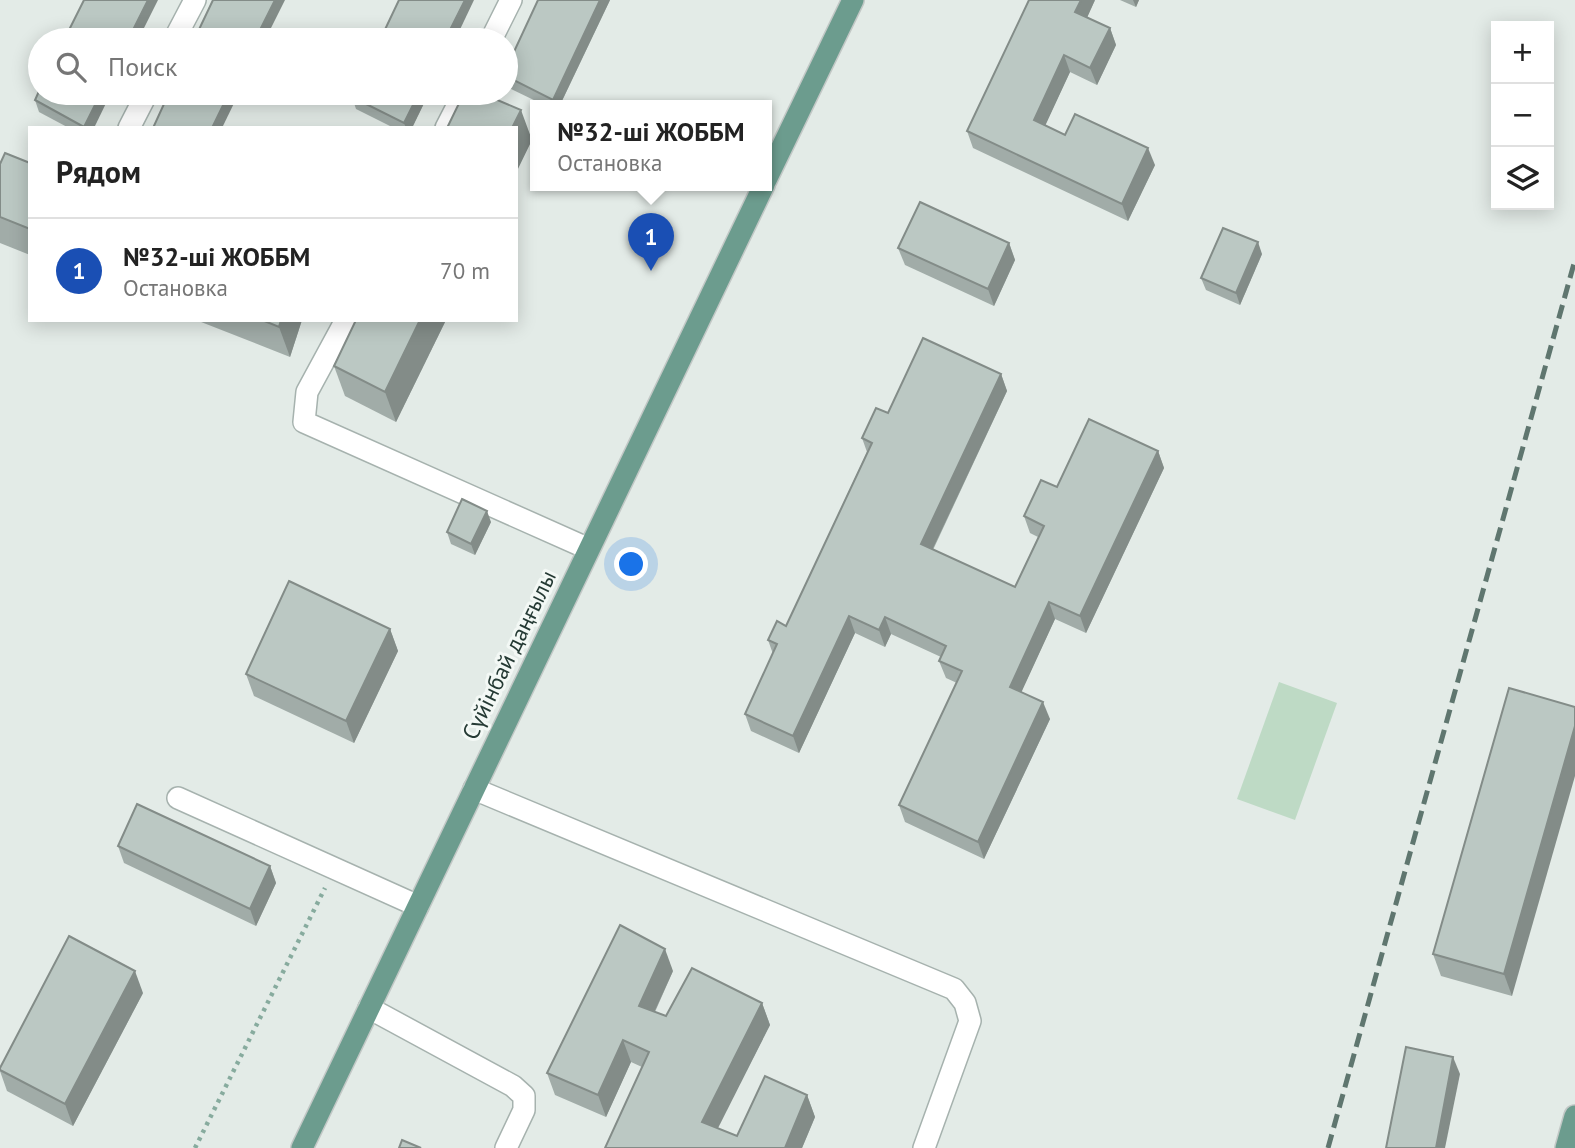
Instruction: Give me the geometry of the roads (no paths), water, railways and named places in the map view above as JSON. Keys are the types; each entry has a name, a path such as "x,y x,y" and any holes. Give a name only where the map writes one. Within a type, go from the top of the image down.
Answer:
{"main road":[{"path":"772,168 853,0"},
{"name":"Сүйінбай даңғылы","path":"302,1148 761,191"},
{"path":"1566,1148 1575,1116"}],"lane":[{"path":"180,28 195,0"},
{"path":"497,28 512,0"},
{"path":"130,126 141,105"},
{"path":"447,126 458,105"},
{"path":"345,322 307,392 304,422 589,549"},
{"path":"474,789 954,989 965,1003 970,1021 924,1148"},
{"path":"178,798 418,906"},
{"path":"369,1008 513,1086 524,1096 524,1110 506,1148"}],"railway":[{"path":"1328,1148 1575,260"}],"place":[{"name":"№32-ші ЖОББМ","path":"651,271"}]}
